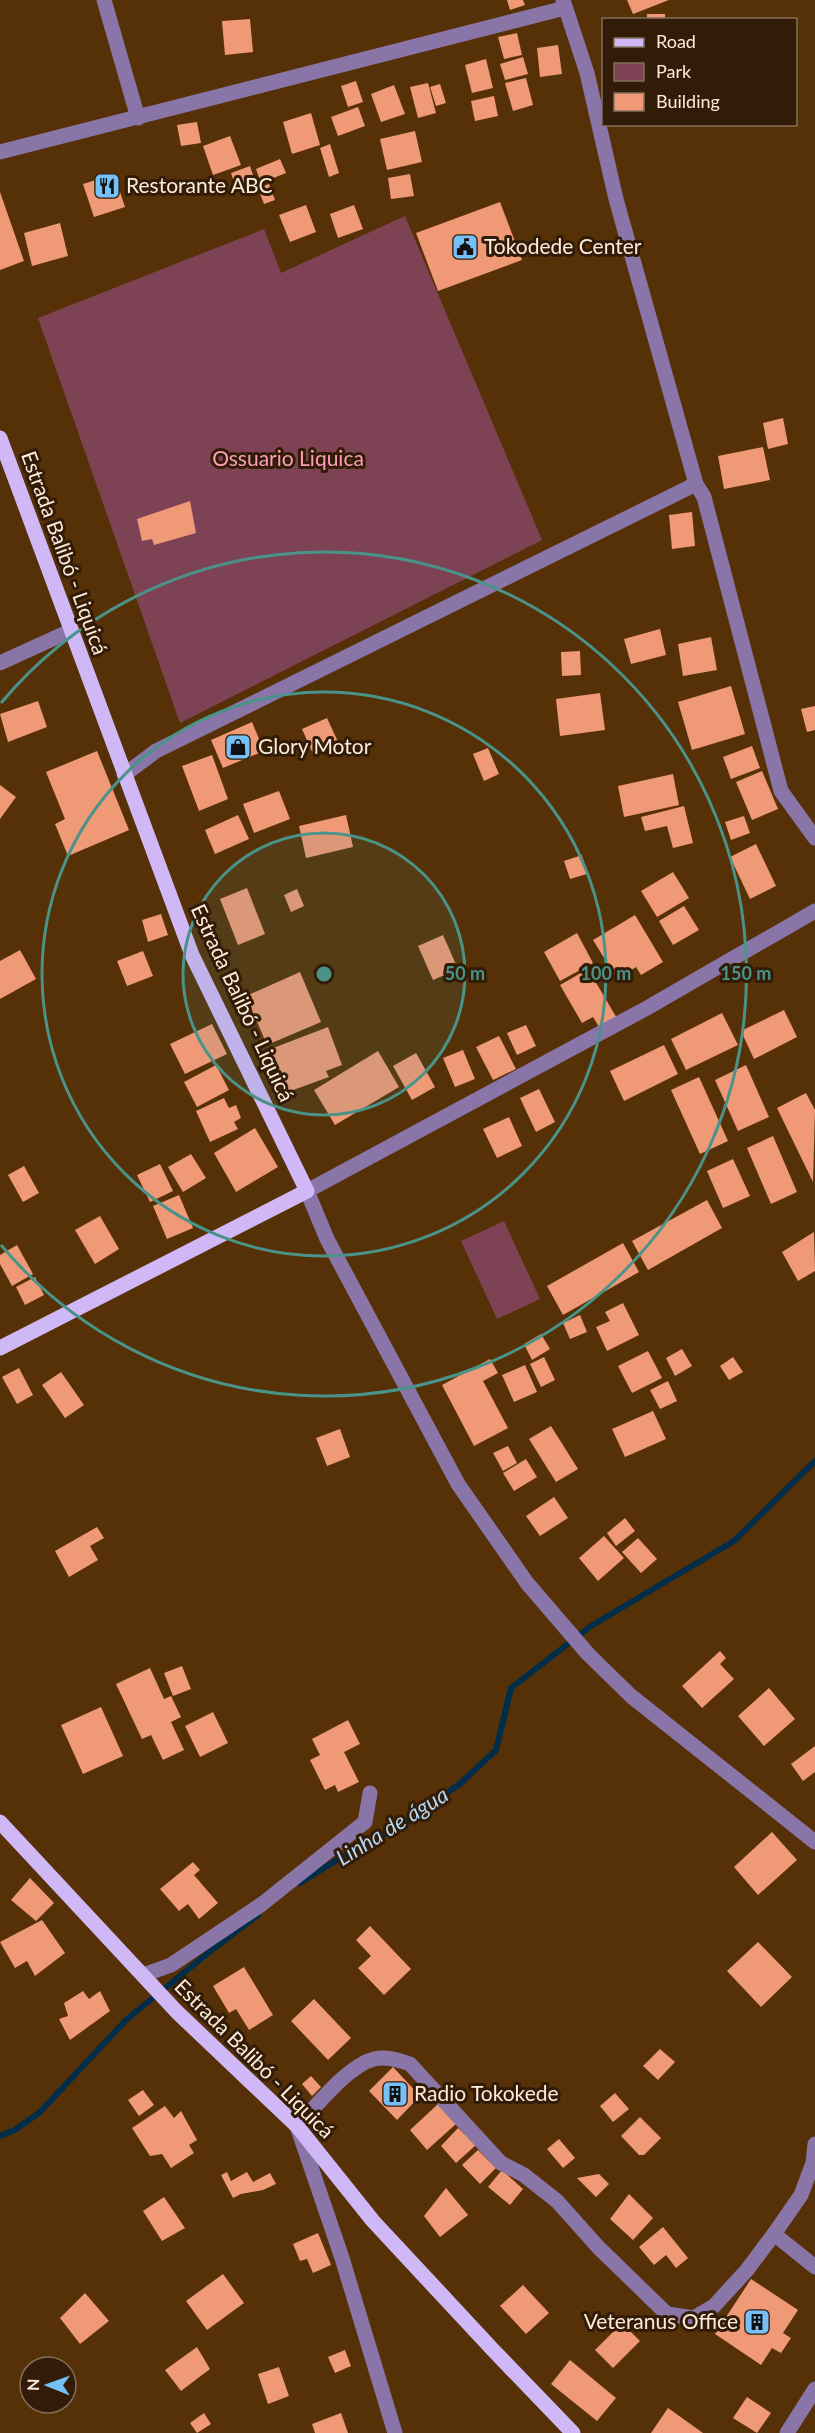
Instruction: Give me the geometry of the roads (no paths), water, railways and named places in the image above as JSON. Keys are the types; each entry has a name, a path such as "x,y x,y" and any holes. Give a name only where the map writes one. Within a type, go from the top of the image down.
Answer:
{"main road":[{"name":"Estrada Balibó - Liquicá","path":"0,438 192,955 307,1191"},
{"path":"0,1348 307,1191"},
{"name":"Estrada Balibó - Liquicá","path":"0,1822 177,2012 297,2126 373,2221 573,2433"}],"street":[{"path":"104,0 138,118"},
{"path":"0,153 564,4 587,74 616,199 696,484 704,498 781,791 815,838"},
{"path":"124,775 156,751 696,484"},
{"path":"0,663 70,631"},
{"path":"815,911 647,1008 307,1191 327,1239 458,1484 527,1583 588,1654 632,1696 815,1842"},
{"path":"145,1977 171,1965 253,1910 365,1822 370,1793"},
{"path":"395,2433 342,2258 297,2126 357,2066 374,2059 390,2058 410,2064 501,2163 524,2175 558,2201 598,2247 667,2314 694,2318 714,2306 747,2270 801,2195 813,2163 815,2144"},
{"path":"774,2234 815,2267"},
{"path":"787,2433 815,2389"}],"waterway":[{"name":"Linha de água","path":"300,1883 412,1819 462,1782 496,1750 511,1688 591,1626 734,1541 815,1461"},
{"name":"Linha de água","path":"0,2136 15,2130 40,2112 126,2020 258,1915"}],"place":[{"name":"Restorante ABC","path":"107,186"},
{"name":"Tokodede Center","path":"465,247"},
{"name":"Glory Motor","path":"238,747"},
{"name":"Radio Tokokede","path":"395,2094"},
{"name":"Veteranus Office","path":"757,2322"}],"park label":[{"name":"Ossuario Liquica","path":"288,459"}]}
